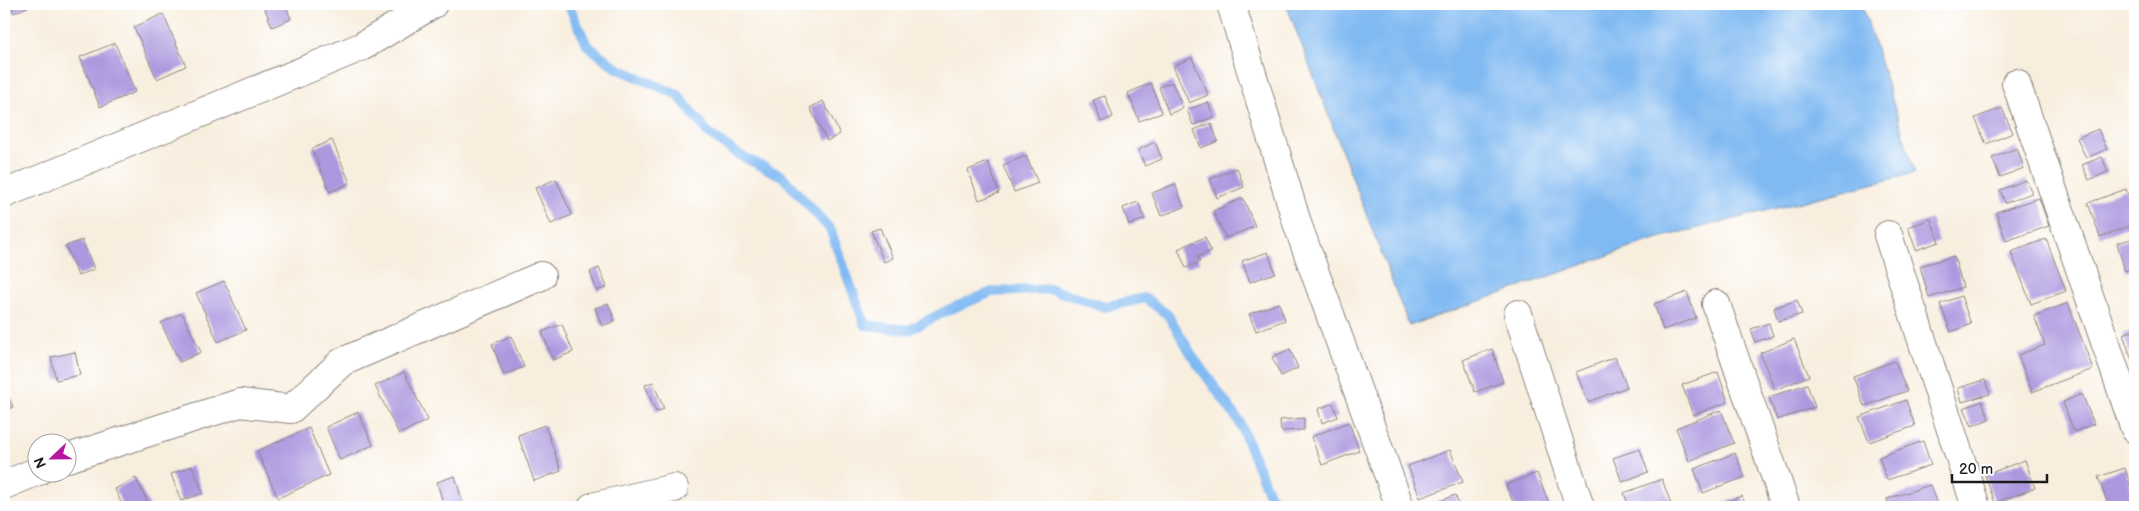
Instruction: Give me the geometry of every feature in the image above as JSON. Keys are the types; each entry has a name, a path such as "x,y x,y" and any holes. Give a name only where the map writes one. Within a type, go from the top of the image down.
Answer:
{"street":[{"path":"4,194 361,47 433,4"},
{"path":"1231,4 1298,226 1400,507"},
{"path":"2016,83 2135,429"},
{"path":"1888,235 1976,507"},
{"path":"78,455 240,403 290,408 342,362 541,276"},
{"path":"1716,304 1786,507"},
{"path":"1518,314 1580,507"},
{"path":"4,485 28,475"},
{"path":"592,507 674,488"}],"water":[{"path":"1286,4 1862,4 1915,173 1655,239 1409,326"}],"building":[{"path":"10,4 33,4 14,13"},
{"path":"263,4 285,4 291,19 272,27"},
{"path":"163,14 186,66 157,79 134,27"},
{"path":"115,43 135,92 100,107 80,57"},
{"path":"1192,58 1208,95 1189,103 1173,66"},
{"path":"1172,82 1183,108 1169,114 1159,87"},
{"path":"1151,83 1162,113 1139,121 1128,93"},
{"path":"1105,96 1113,117 1101,122 1093,100"},
{"path":"823,101 840,134 827,141 810,108"},
{"path":"1208,102 1214,117 1193,125 1187,110"},
{"path":"2002,108 2013,133 1986,144 1975,118"},
{"path":"1211,123 1218,141 1201,148 1194,130"},
{"path":"2098,129 2107,149 2086,158 2077,138"},
{"path":"332,140 350,183 330,192 312,149"},
{"path":"1155,142 1162,159 1145,166 1138,150"},
{"path":"2017,148 2024,168 2000,177 1992,158"},
{"path":"1026,156 1038,183 1014,192 1003,165"},
{"path":"2102,157 2108,172 2089,180 2082,165"},
{"path":"988,162 999,193 979,200 968,170"},
{"path":"1237,168 1244,187 1217,198 1210,179"},
{"path":"556,179 572,215 551,224 535,188"},
{"path":"2026,180 2032,193 2005,203 2000,190"},
{"path":"1175,184 1184,207 1161,216 1152,193"},
{"path":"2126,189 2135,213 2135,224 2100,237 2088,203"},
{"path":"1243,198 1255,226 1226,238 1213,211"},
{"path":"2039,198 2049,226 2006,241 1996,212"},
{"path":"1138,202 1145,219 1129,225 1123,208"},
{"path":"1931,219 1939,242 1916,250 1908,227"},
{"path":"880,228 893,258 884,262 871,231"},
{"path":"1205,237 1211,251 1197,257 1200,262 1186,268 1178,249"},
{"path":"2135,238 2135,268 2125,271 2117,243"},
{"path":"2046,239 2066,291 2031,304 2011,252"},
{"path":"82,240 94,269 78,276 66,246"},
{"path":"1268,252 1275,273 1250,282 1242,261"},
{"path":"1954,256 1963,287 1929,298 1920,266"},
{"path":"599,268 607,287 597,291 590,272"},
{"path":"224,281 246,330 218,342 196,293"},
{"path":"1687,292 1696,318 1663,330 1654,304"},
{"path":"1961,296 1971,324 1951,332 1940,304"},
{"path":"1797,300 1802,314 1778,321 1774,308"},
{"path":"608,303 615,321 602,326 595,308"},
{"path":"1279,303 1285,320 1256,331 1249,314"},
{"path":"2068,303 2093,369 2032,392 2018,355 2045,345 2034,316"},
{"path":"182,313 201,352 180,362 161,323"},
{"path":"1769,323 1773,336 1755,342 1751,329"},
{"path":"562,324 573,352 553,360 542,332"},
{"path":"2135,330 2135,369 2123,334"},
{"path":"511,336 524,367 504,375 492,344"},
{"path":"1794,339 1809,376 1775,390 1760,353"},
{"path":"1290,349 1298,368 1281,376 1272,357"},
{"path":"1492,349 1503,382 1475,392 1463,360"},
{"path":"75,352 80,375 56,380 51,357"},
{"path":"1615,357 1627,387 1588,402 1576,372"},
{"path":"1895,361 1907,391 1864,406 1853,376"},
{"path":"404,372 428,420 399,434 375,386"},
{"path":"1718,372 1728,402 1693,415 1682,385"},
{"path":"1985,380 1990,394 1962,402 1958,388"},
{"path":"653,382 664,409 656,412 645,385"},
{"path":"1807,384 1815,407 1777,420 1769,397"},
{"path":"4,386 13,407 4,411"},
{"path":"2082,394 2094,424 2074,432 2063,402"},
{"path":"1906,400 1915,426 1869,442 1859,417"},
{"path":"1982,401 1989,419 1972,426 1964,408"},
{"path":"1333,403 1338,417 1322,423 1318,409"},
{"path":"1721,410 1734,443 1689,461 1676,428"},
{"path":"358,412 373,445 340,460 326,427"},
{"path":"1304,418 1304,430 1281,431 1280,420"},
{"path":"1349,422 1359,451 1322,465 1311,437"},
{"path":"545,425 561,471 534,481 518,435"},
{"path":"309,428 329,475 278,498 257,451"},
{"path":"1923,441 1931,465 1887,480 1879,457"},
{"path":"1640,449 1648,472 1622,482 1613,458"},
{"path":"1450,450 1463,482 1420,498 1408,466"},
{"path":"1735,453 1745,477 1703,493 1694,469"},
{"path":"2025,460 2035,488 1995,503 1985,475"},
{"path":"192,466 203,493 181,501 171,474"},
{"path":"2125,468 2135,500 2109,507 2098,477"},
{"path":"1537,473 1550,506 1515,507 1506,485"},
{"path":"455,476 464,507 444,507 437,482"},
{"path":"136,478 150,507 123,507 115,489"},
{"path":"1662,479 1672,507 1629,507 1624,493"},
{"path":"1930,485 1938,507 1889,507 1887,499"},
{"path":"1455,495 1460,507 1424,507"},
{"path":"1742,496 1746,507 1709,507"}],"waterway":[{"path":"568,4 587,45 617,68 678,95 709,134 741,156 782,176 830,229 865,325 909,330 950,309 992,292 1051,289 1105,307 1145,298 1168,315 1195,360 1239,421 1269,494 1280,507"}]}
